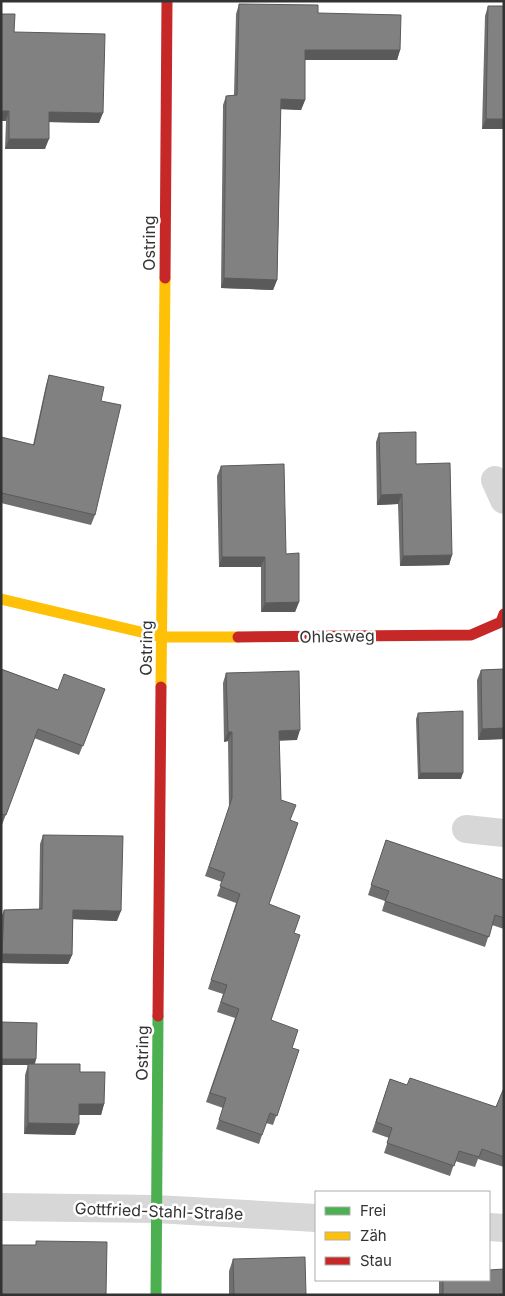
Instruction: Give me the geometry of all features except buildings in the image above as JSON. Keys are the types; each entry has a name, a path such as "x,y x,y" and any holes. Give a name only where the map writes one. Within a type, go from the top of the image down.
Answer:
{"street":[{"name":"Ostring","path":"156,1295 167,1"},
{"name":"Ohlesweg","path":"1,599 162,637 471,634 500,622 504,614"},
{"path":"466,828 504,833"},
{"name":"Gottfried-Stahl-Straße","path":"1,1207 156,1209 315,1218"},
{"path":"490,1227 504,1228"}],"traffic: fast":[{"path":"156,1295 158,1016"}],"traffic: slow":[{"path":"161,687 165,278"},
{"path":"1,599 162,637 238,637"}],"traffic: jam":[{"path":"165,278 167,1"},
{"path":"238,637 471,635 501,622 504,614"},
{"path":"158,1016 161,687"}]}
